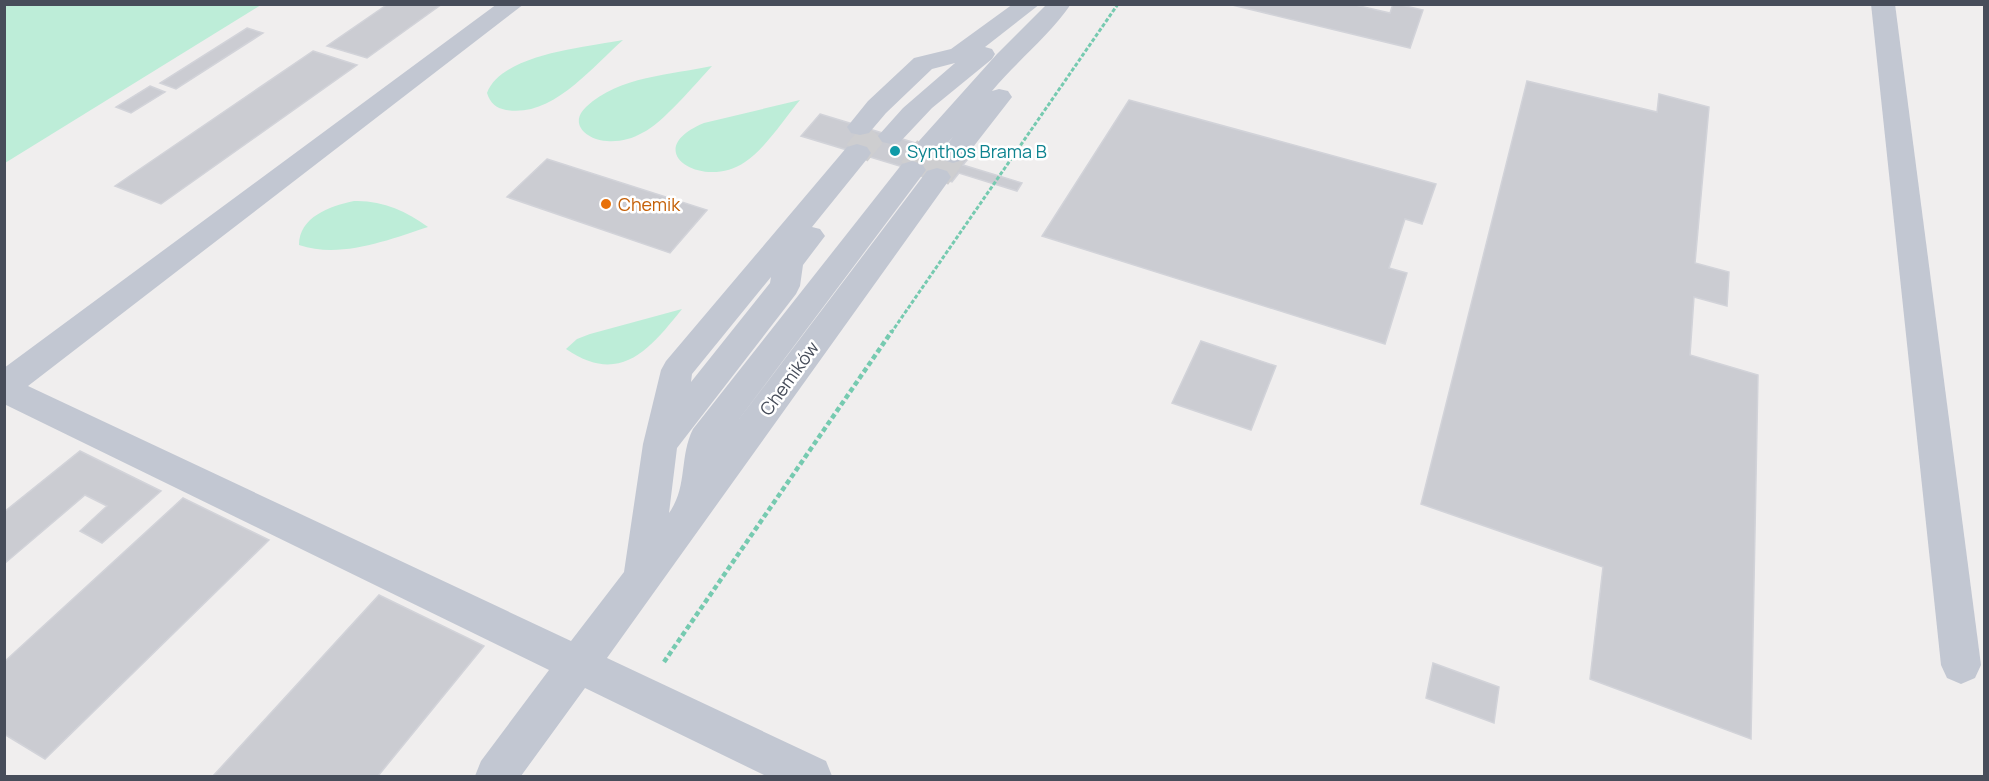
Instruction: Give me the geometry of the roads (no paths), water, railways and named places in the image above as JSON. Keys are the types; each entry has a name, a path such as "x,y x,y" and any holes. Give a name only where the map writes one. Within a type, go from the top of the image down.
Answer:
{"lane":[{"path":"513,4 4,388 811,777"},
{"path":"660,444 785,286 788,263 866,142 891,113 959,55 1029,4"},
{"path":"866,142 908,116 954,76 1045,4"},
{"path":"933,162 998,68 1060,4"},
{"name":"Chemików","path":"496,777 696,504 933,162 1070,4"},
{"path":"1883,4 1961,665"},
{"name":"Chemików","path":"641,578 660,444 677,370 866,142"}],"tunnel":[{"path":"857,153 875,131"},
{"path":"912,170 929,147"},
{"path":"937,177 953,154"}],"place":[{"name":"Synthos Brama B","path":"895,151"},
{"name":"Chemik","path":"606,204"}]}
